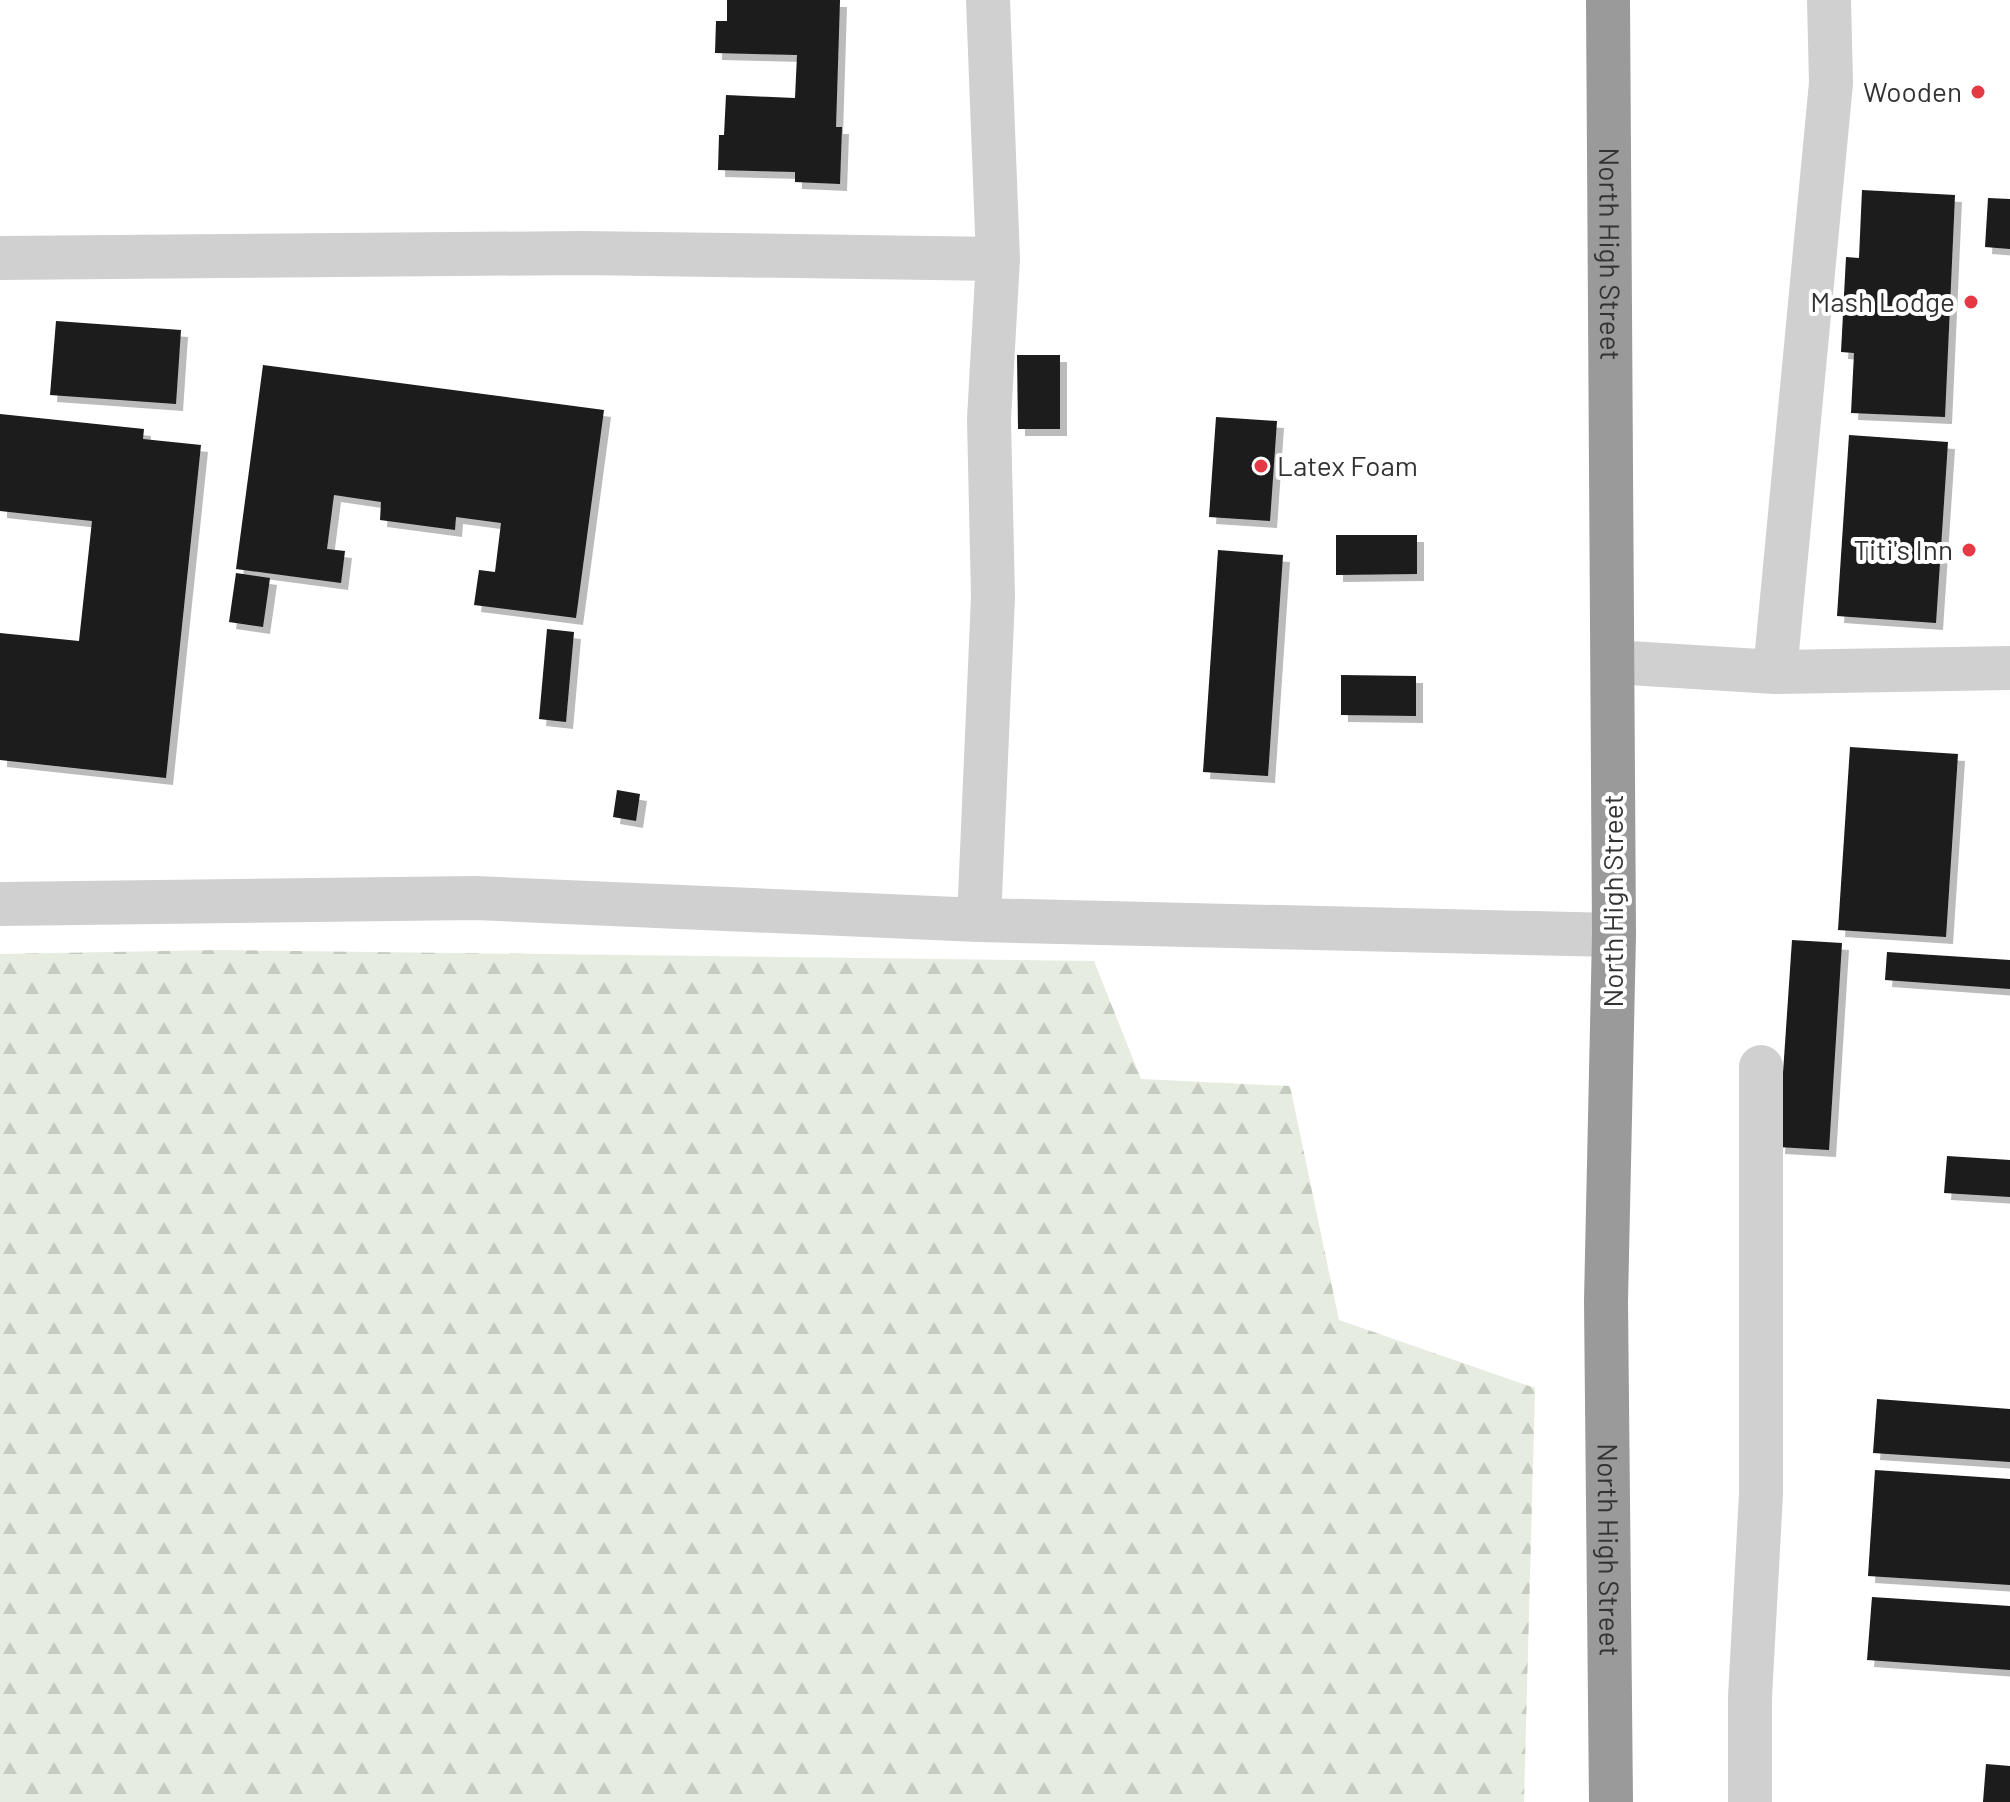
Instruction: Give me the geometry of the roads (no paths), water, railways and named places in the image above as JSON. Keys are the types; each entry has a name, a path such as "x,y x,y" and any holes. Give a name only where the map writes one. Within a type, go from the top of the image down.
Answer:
{"highway":[{"name":"North High Street","path":"1608,0 1614,935 1606,1301 1611,1802"}],"street":[{"path":"979,920 993,597 989,419 998,259 988,0"},
{"path":"1775,672 1831,83 1829,0"},
{"path":"0,258 582,253 998,259"},
{"path":"1613,662 1775,672 2010,668"},
{"path":"0,904 475,898 979,920 1614,935"},
{"path":"1750,1802 1750,1697 1761,1494 1761,1067"}],"place":[{"name":"Wooden","path":"1978,92"},
{"name":"Mash Lodge","path":"1971,302"},
{"name":"Latex Foam","path":"1261,466"},
{"name":"Titi's Inn","path":"1969,550"}]}
